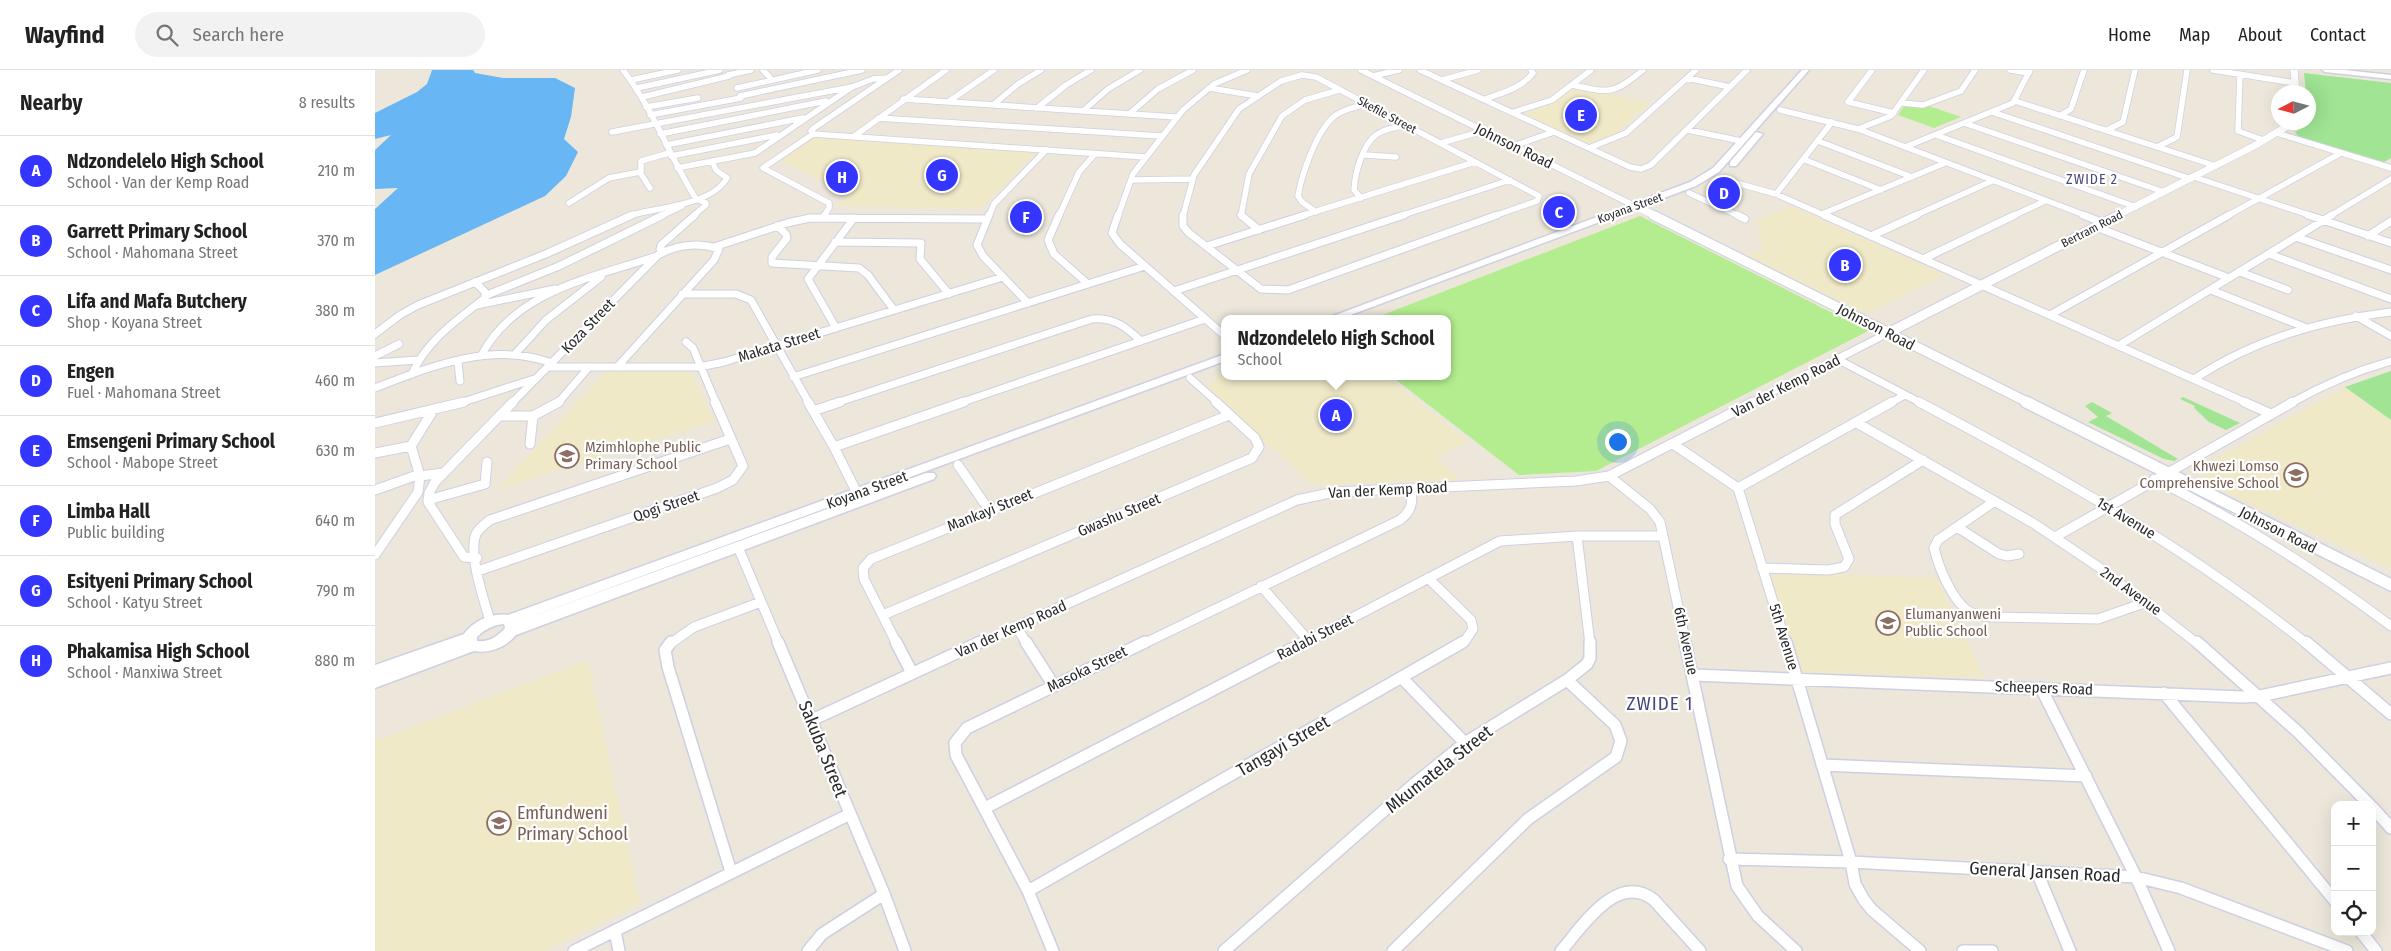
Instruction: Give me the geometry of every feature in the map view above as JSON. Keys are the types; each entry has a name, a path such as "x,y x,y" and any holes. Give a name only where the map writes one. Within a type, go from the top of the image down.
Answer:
{"main road":[{"name":"Koyana Street","path":"1363,315 1639,208 1709,176 1806,70"},
{"name":"Koyana Street","path":"1341,315 1639,208 1689,192 1718,178 1815,70"},
{"path":"2325,70 2391,77"},
{"name":"Koyana Street","path":"375,671 471,642 493,644 510,626 857,493 1221,358"},
{"name":"Koyana Street","path":"375,682 471,642 476,628 490,621 510,626 738,547 1221,367"}],"street":[{"path":"623,70 642,97 693,200"},
{"path":"631,80 679,70"},
{"path":"637,88 720,70"},
{"path":"642,97 728,74 751,70"},
{"path":"763,70 772,80"},
{"path":"737,88 818,70"},
{"path":"650,115 862,70"},
{"path":"813,134 811,131 814,128 899,70"},
{"path":"853,137 946,70"},
{"path":"948,102 993,70"},
{"path":"993,105 1018,84 1041,70"},
{"path":"1037,108 1066,85 1091,70"},
{"path":"1083,111 1108,89 1140,70"},
{"path":"1129,114 1157,88 1193,70"},
{"path":"1221,332 1115,240 1112,233 1131,180 1161,136 1189,104 1209,88 1247,70"},
{"name":"Johnson Road","path":"1361,70 2391,585"},
{"path":"1373,76 1399,70"},
{"path":"1420,70 1631,167 1645,168 1651,166 1747,70"},
{"path":"1442,80 1478,70"},
{"path":"1485,99 1514,89 1531,76 1533,73 1531,70"},
{"path":"1514,112 1547,102 1591,70"},
{"path":"1572,85 1613,92 1621,89 1643,70"},
{"path":"1589,148 1626,133 1695,70"},
{"path":"1872,70 1848,102 1857,106 1894,113"},
{"path":"1858,129 1886,119 1894,113 1924,70"},
{"path":"1902,103 1925,104 1961,91 1965,88 1975,70"},
{"path":"1905,147 2015,101 2029,72 2010,70"},
{"path":"2061,116 2071,109 2084,70"},
{"path":"2107,130 2123,122 2135,70"},
{"path":"2157,146 2177,137 2187,70"},
{"path":"2213,70 2295,83 2294,70"},
{"path":"728,74 746,106"},
{"path":"2240,74 2238,131 2263,140"},
{"name":"Skefile Street","path":"1302,75 1316,77 1339,90 1536,194 1539,198 1537,202 1289,290 1275,292 1261,289 1189,233 1182,223 1192,179 1237,112 1284,80 1302,75"},
{"path":"612,132 852,87 873,79 887,78"},
{"path":"1687,78 1730,87"},
{"path":"688,86 703,105"},
{"path":"677,168 755,153 852,87"},
{"path":"1209,88 1258,96"},
{"path":"1259,230 1242,218 1240,214 1246,182 1253,166 1285,113 1309,98 1339,90"},
{"path":"646,107 698,98"},
{"path":"660,134 831,100"},
{"path":"903,100 1177,117"},
{"path":"2015,101 2216,166"},
{"path":"1316,212 1302,202 1298,196 1303,173 1330,120 1342,111 1366,104"},
{"path":"1780,110 1858,129 2045,201 2229,278"},
{"path":"1992,112 2391,244"},
{"path":"666,145 807,117"},
{"path":"878,118 1161,136"},
{"path":"1776,194 1832,122"},
{"path":"1965,123 2164,192"},
{"path":"1361,198 1353,190 1354,182 1371,140 1376,135 1406,125"},
{"path":"1441,143 1483,130"},
{"path":"1687,130 1741,141"},
{"name":"Bertram Road","path":"1888,333 2216,166 2282,130"},
{"path":"1513,146 1554,132"},
{"path":"2277,133 2391,168"},
{"path":"650,188 640,172 642,160 782,134"},
{"path":"823,218 829,208 829,203 763,168 813,134 1145,157"},
{"path":"1936,135 2136,207"},
{"path":"1817,141 1912,176"},
{"path":"1027,303 978,249 978,240 987,219 1001,196 1046,150"},
{"path":"2050,315 2341,153"},
{"path":"1088,284 1054,254 1048,240 1079,172 1095,154"},
{"path":"1365,155 1396,157"},
{"path":"1803,159 1881,190"},
{"path":"412,374 418,360 445,329 487,295 575,259 715,190 727,178 716,170 713,161"},
{"path":"1207,246 1475,162"},
{"path":"1822,214 1945,163"},
{"path":"569,203 609,178 640,172"},
{"path":"1718,178 1776,194 2271,414"},
{"path":"1131,180 1192,179"},
{"path":"2118,346 2391,179"},
{"path":"1175,291 1510,180"},
{"path":"1871,236 1992,181"},
{"path":"1689,192 1745,219"},
{"path":"375,334 412,308 566,245 628,217 693,200 706,203 661,245 660,249 663,251"},
{"path":"1923,259 2045,201"},
{"path":"714,247 777,226 802,220 823,218 987,219"},
{"path":"837,328 808,281 817,265 854,218"},
{"path":"2368,236 2391,221"},
{"path":"777,226 786,234 787,238 772,257 771,263 849,266 862,269 894,310"},
{"path":"2296,237 2391,270"},
{"path":"835,242 921,243 920,259 949,294"},
{"name":"Koza Street","path":"428,500 430,489 443,473 655,257 663,251 685,246 714,247"},
{"path":"618,366 719,253 719,249 714,247"},
{"path":"2269,254 2391,299"},
{"path":"481,356 492,338 505,324 557,289 655,257"},
{"path":"793,378 1145,266"},
{"path":"2241,272 2288,290"},
{"path":"517,353 546,320 606,273"},
{"name":"Makata Street","path":"550,365 699,367 837,328 1003,277"},
{"path":"475,282 487,295"},
{"path":"477,305 494,304 539,291 557,289"},
{"path":"2211,290 2304,327"},
{"path":"682,294 736,294 748,298 755,306 775,346 834,447 857,493"},
{"path":"2194,379 2243,348 2304,327 2356,316 2391,312"},
{"path":"2356,316 2391,336"},
{"path":"813,411 1093,319 1109,318 1119,321 1141,341"},
{"path":"834,447 1205,318"},
{"name":"Van der Kemp Road","path":"812,720 1297,500 1334,492 1588,480 1609,476 1888,333"},
{"name":"Qogi Street","path":"478,572 732,481 743,466 699,367 693,348 686,342"},
{"path":"375,356 399,344"},
{"path":"375,388 412,374 481,356 517,353 535,356 550,365"},
{"name":"1st Avenue","path":"1837,359 2108,506 2222,580 2350,677 2391,714"},
{"path":"375,363 418,360"},
{"path":"2055,537 2154,479 2342,376 2391,361"},
{"path":"459,362 460,381"},
{"path":"499,416 533,416 563,401 589,367"},
{"path":"375,423 462,403 537,378"},
{"name":"Gwashu Street","path":"883,615 1252,458 1259,446 1255,438 1191,378"},
{"path":"1673,444 1738,488 1905,395"},
{"path":"375,555 417,495 420,475 412,455 411,446 434,409"},
{"name":"Mankayi Street","path":"912,673 864,579 863,568 875,556 1229,415"},
{"path":"530,444 533,416"},
{"name":"2nd Avenue","path":"1857,423 2055,537 2147,602 2211,653 2260,696 2326,758 2366,801"},
{"path":"490,621 478,572 477,558 477,533 485,523 497,516 730,438"},
{"path":"375,453 411,446"},
{"path":"1762,568 1828,570 1844,567 1849,559 1835,524 1835,515 1923,460"},
{"path":"477,558 464,557 428,500 485,484 487,462"},
{"path":"958,465 989,510"},
{"path":"375,490 420,475 443,473"},
{"name":"6th Avenue","path":"1609,476 1656,515 1663,536 1729,858"},
{"path":"2154,479 2190,496 2293,555 2328,578 2391,626"},
{"name":"Masoka Street","path":"1053,951 1028,891 956,755 954,750 957,739 967,728 1407,515 1413,507 1411,488"},
{"name":"5th Avenue","path":"1738,488 1797,679 1851,862 1855,884 1872,910 1920,951"},
{"path":"1995,501 1938,540 1934,548 1958,600 1973,614 1991,617 2098,619 2147,602"},
{"path":"1957,527 1999,554 2007,556 2019,554"},
{"name":"Radabi Street","path":"985,808 1500,541 1577,536 1663,536"},
{"name":"Mkumatela Street","path":"1225,951 1413,785 1465,743 1567,680 1587,664 1591,649 1577,536"},
{"name":"Sakuba Street","path":"738,547 884,894 905,951"},
{"name":"Tangayi Street","path":"1028,891 1465,641 1473,629 1468,615 1428,578"},
{"path":"1261,586 1308,640"},
{"path":"731,872 668,668 665,650 672,640 686,631 761,602"},
{"path":"1016,626 1053,686"},
{"name":"Scheepers Road","path":"1693,675 2260,696 2391,668"},
{"path":"1402,678 1465,743"},
{"path":"1393,951 1528,819 1616,757 1621,741 1615,725 1567,680"},
{"path":"2041,688 2136,877 2169,951"},
{"path":"2164,693 2331,896"},
{"path":"1822,765 2086,776"},
{"name":"2nd Avenue","path":"2376,812 2391,828"},
{"path":"574,951 849,814"},
{"path":"1729,858 1742,896 1758,916 1796,951"},
{"name":"General Jansen Road","path":"1729,858 1851,862 2136,877 2181,888 2347,951"},
{"path":"2037,872 2070,951"},
{"path":"1561,951 1606,901 1622,891 1633,891 1645,894 1656,902 1693,940 1700,951"},
{"path":"808,951 822,934 884,894"},
{"path":"615,931 619,951"},
{"path":"2364,936 2376,951"},
{"path":"1963,951 1992,951"}],"shaded area":[{"path":"1578,88 1650,103 1616,133 1589,143 1581,142 1525,114 1552,104 1571,89"},
{"path":"809,136 1030,152 1033,155 980,209 835,206 848,195 779,159"},
{"path":"1790,206 1945,275 1866,314 1747,255 1763,249 1757,220"},
{"name":"Mzimhlophe Public Primary School","path":"682,370 692,374 715,421 496,490 606,371"},
{"path":"1221,376 1221,380 1390,380 1469,442 1436,457 1460,480 1312,485 1208,388 1213,379"},
{"name":"Khwezi Lomso Comprehensive School","path":"2345,387 2391,420 2391,569 2203,482 2200,468"},
{"path":"1780,572 1937,578 1984,678 1800,672 1770,579"},
{"name":"Emfundweni Primary School","path":"588,660 640,904 544,951 375,951 375,741"}],"green space":[{"path":"2304,73 2391,83 2391,158 2384,162 2299,137 2295,132 2298,130 2316,130 2316,85 2305,85"},
{"path":"1904,106 1929,106 1961,117 1934,128 1898,115"},
{"path":"1640,216 1868,331 1596,471 1519,475 1396,380 1451,380 1451,315 1382,315"},
{"path":"2391,371 2391,420 2345,387"},
{"path":"2183,397 2240,423 2226,430 2209,422 2194,408 2195,406 2180,399"},
{"path":"2092,402 2112,413 2106,416 2178,459 2174,461 2164,459 2088,422 2098,417 2085,406"}],"water":[{"path":"432,70 473,70 475,73 503,78 555,78 575,88 571,117 564,139 578,152 566,176 545,196 375,275 375,209 398,188 375,189 375,150 391,135 375,139 375,113 417,92 427,84"}],"place":[{"name":"Emsengeni Primary School","path":"1581,115"},
{"name":"Esityeni Primary School","path":"942,175"},
{"name":"Phakamisa High School","path":"842,177"},
{"name":"Engen","path":"1724,193"},
{"name":"Lifa and Mafa Butchery","path":"1559,212"},
{"name":"Limba Hall","path":"1026,217"},
{"name":"Garrett Primary School","path":"1845,265"},
{"name":"Ndzondelelo High School","path":"1336,415"},
{"name":"Mzimhlophe Public Primary School","path":"567,456"},
{"name":"Khwezi Lomso Comprehensive School","path":"2296,475"},
{"name":"Elumanyanweni Public School","path":"1888,623"},
{"name":"Emfundweni Primary School","path":"499,823"}],"district":[{"name":"ZWIDE 2","path":"2092,179"},
{"name":"ZWIDE 1","path":"1660,703"}]}
